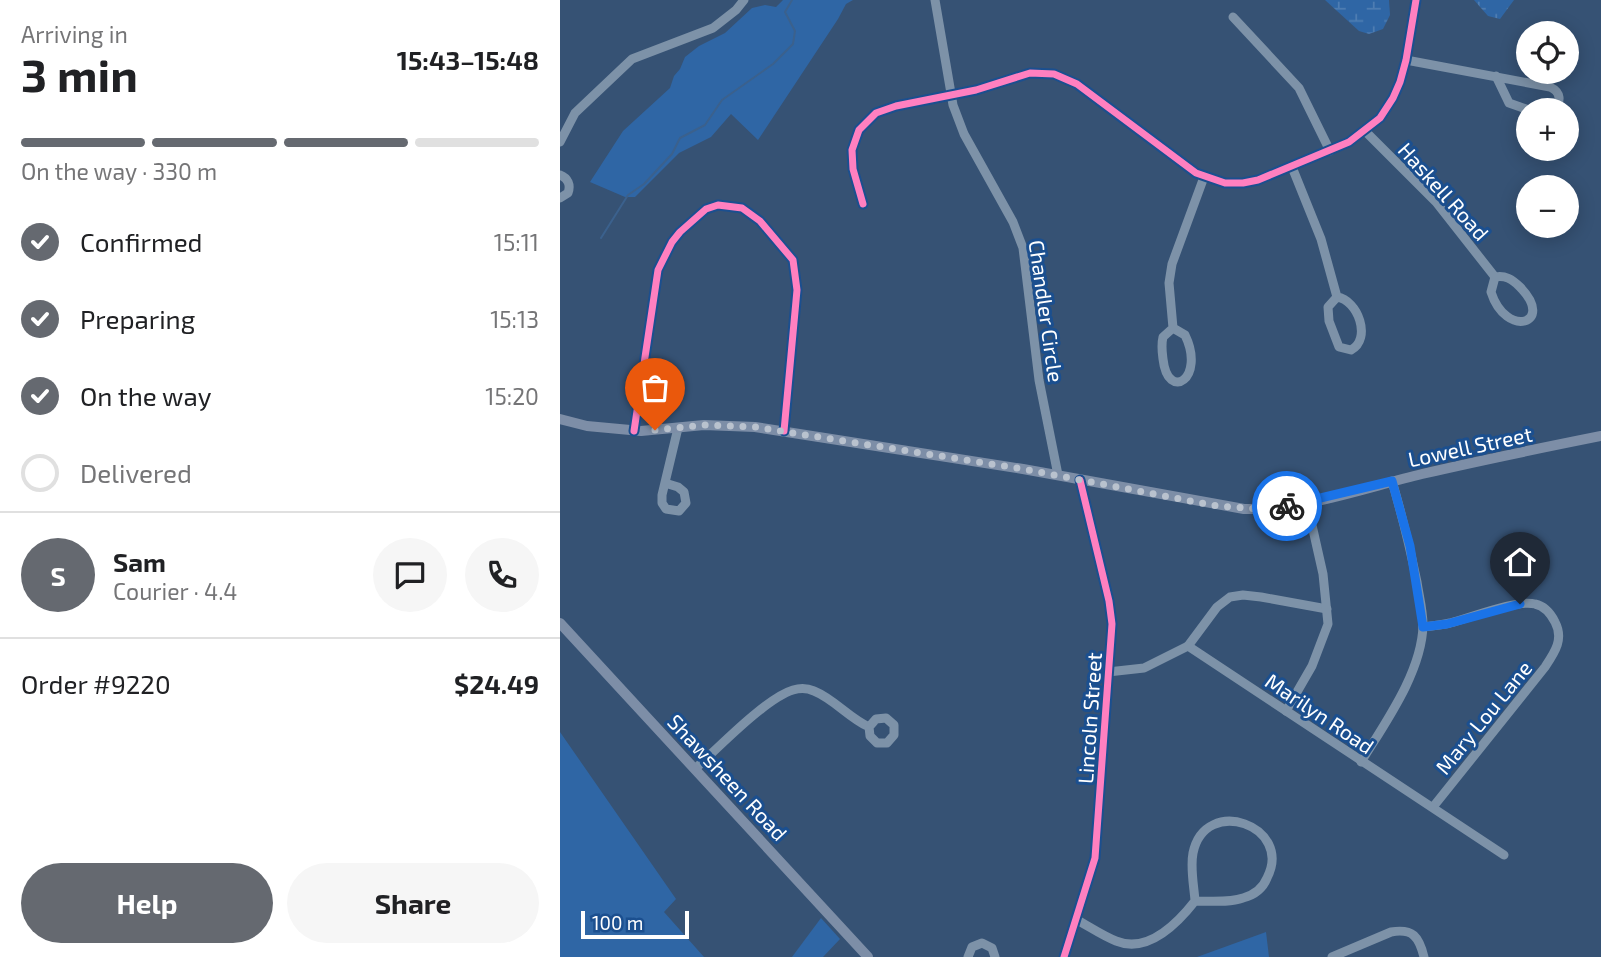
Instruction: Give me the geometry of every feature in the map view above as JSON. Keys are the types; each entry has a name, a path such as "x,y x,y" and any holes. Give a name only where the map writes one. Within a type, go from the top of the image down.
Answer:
{"main road":[{"name":"Lowell Street","path":"560,419 587,426 634,431 729,425 784,431 1058,475 1244,509 1307,503 1392,481 1601,436"},
{"name":"Shawsheen Road","path":"560,622 868,957"}],"street":[{"path":"560,142 579,108 632,59 713,28 744,0"},
{"name":"Chandler Circle","path":"935,0 950,95 964,134 996,187 1023,248 1039,380 1058,475"},
{"path":"863,204 852,156 855,139 863,125 874,115 886,109 976,90 1030,73 1061,75 1077,84 1172,157 1204,177 1225,183 1258,180 1331,150 1365,131 1380,118 1398,88 1406,60 1416,0"},
{"path":"1233,17 1299,88 1331,150"},
{"path":"1406,60 1554,88 1559,98"},
{"path":"1496,76 1509,103 1516,105"},
{"name":"Haskell Road","path":"1365,131 1436,202 1495,277"},
{"path":"1292,167 1321,239 1337,297"},
{"path":"560,175 566,178 569,185 568,193 560,198"},
{"path":"1173,328 1169,283 1172,264 1204,177"},
{"path":"634,431 658,270 671,242 691,220 706,209 718,205 742,208 760,221 793,260 797,290 784,431"},
{"name":"Haskell Road","path":"1495,277 1510,278 1524,292 1533,306 1529,319 1515,323 1506,315 1491,292 1495,277"},
{"path":"1337,297 1352,305 1360,325 1361,340 1351,350 1339,347 1329,321 1328,307 1337,297"},
{"path":"1173,328 1185,335 1190,354 1190,374 1178,382 1165,373 1161,345 1165,333 1173,328"},
{"path":"664,483 678,428"},
{"name":"Lincoln Street","path":"1064,957 1095,858 1112,624 1080,480"},
{"path":"1361,762 1394,708 1418,653 1423,627 1410,546 1392,481"},
{"path":"1286,710 1312,666 1328,624 1324,574 1307,503"},
{"path":"1108,672 1144,668 1188,646 1217,607 1230,597 1261,597 1327,609"},
{"name":"Mary Lou Lane","path":"1423,627 1447,624 1520,604 1534,604 1543,607 1555,621 1559,638 1554,653 1540,674 1433,807"},
{"name":"Marilyn Road","path":"1188,646 1504,855"},
{"path":"695,769 752,718 782,695 794,690 804,688 815,691 869,727"},
{"path":"1077,920 1115,941 1134,944 1151,940 1162,933 1195,901 1242,899 1262,886 1270,872 1271,856 1267,841 1256,829 1242,822 1226,821 1211,827 1199,838 1192,861 1195,901"},
{"path":"1332,957 1402,930 1418,938 1424,957"},
{"path":"968,957 972,947 982,943 992,948 995,957"}],"green space":[{"path":"783,0 853,0 846,4 758,140 731,114 711,137 679,153 635,197 625,197 590,182 623,131 670,88 685,57 699,46 725,33 752,8 765,5 776,7"},
{"path":"1325,0 1389,0 1390,15 1383,29 1369,34 1359,31"},
{"path":"1474,0 1514,0 1500,19 1488,16"},
{"path":"560,732 676,899 664,912 704,957 560,957"},
{"path":"821,918 840,939 823,957 792,957"},
{"path":"1266,932 1269,957 1197,957"}],"waterway":[{"path":"601,238 628,195 644,184 672,154 680,138 705,125 722,100 773,64 793,44 795,31 785,12 792,0"}],"cycle path":[{"path":"863,204 853,169 852,150 859,130 876,113 896,106 976,90 1030,73 1054,74 1077,84 1196,173 1225,183 1258,180 1349,142 1380,118 1400,82 1416,0"},
{"path":"634,431 658,270 680,232 706,209 718,205 742,208 760,221 793,260 797,290 784,431"},
{"path":"1064,957 1095,858 1112,624 1080,480"}],"way so far":[{"path":"655,430 704,425 755,427 1023,469 1217,506 1244,509 1287,506"}],"route":[{"path":"1287,506 1392,481 1410,546 1423,627 1447,624 1520,604"}]}
